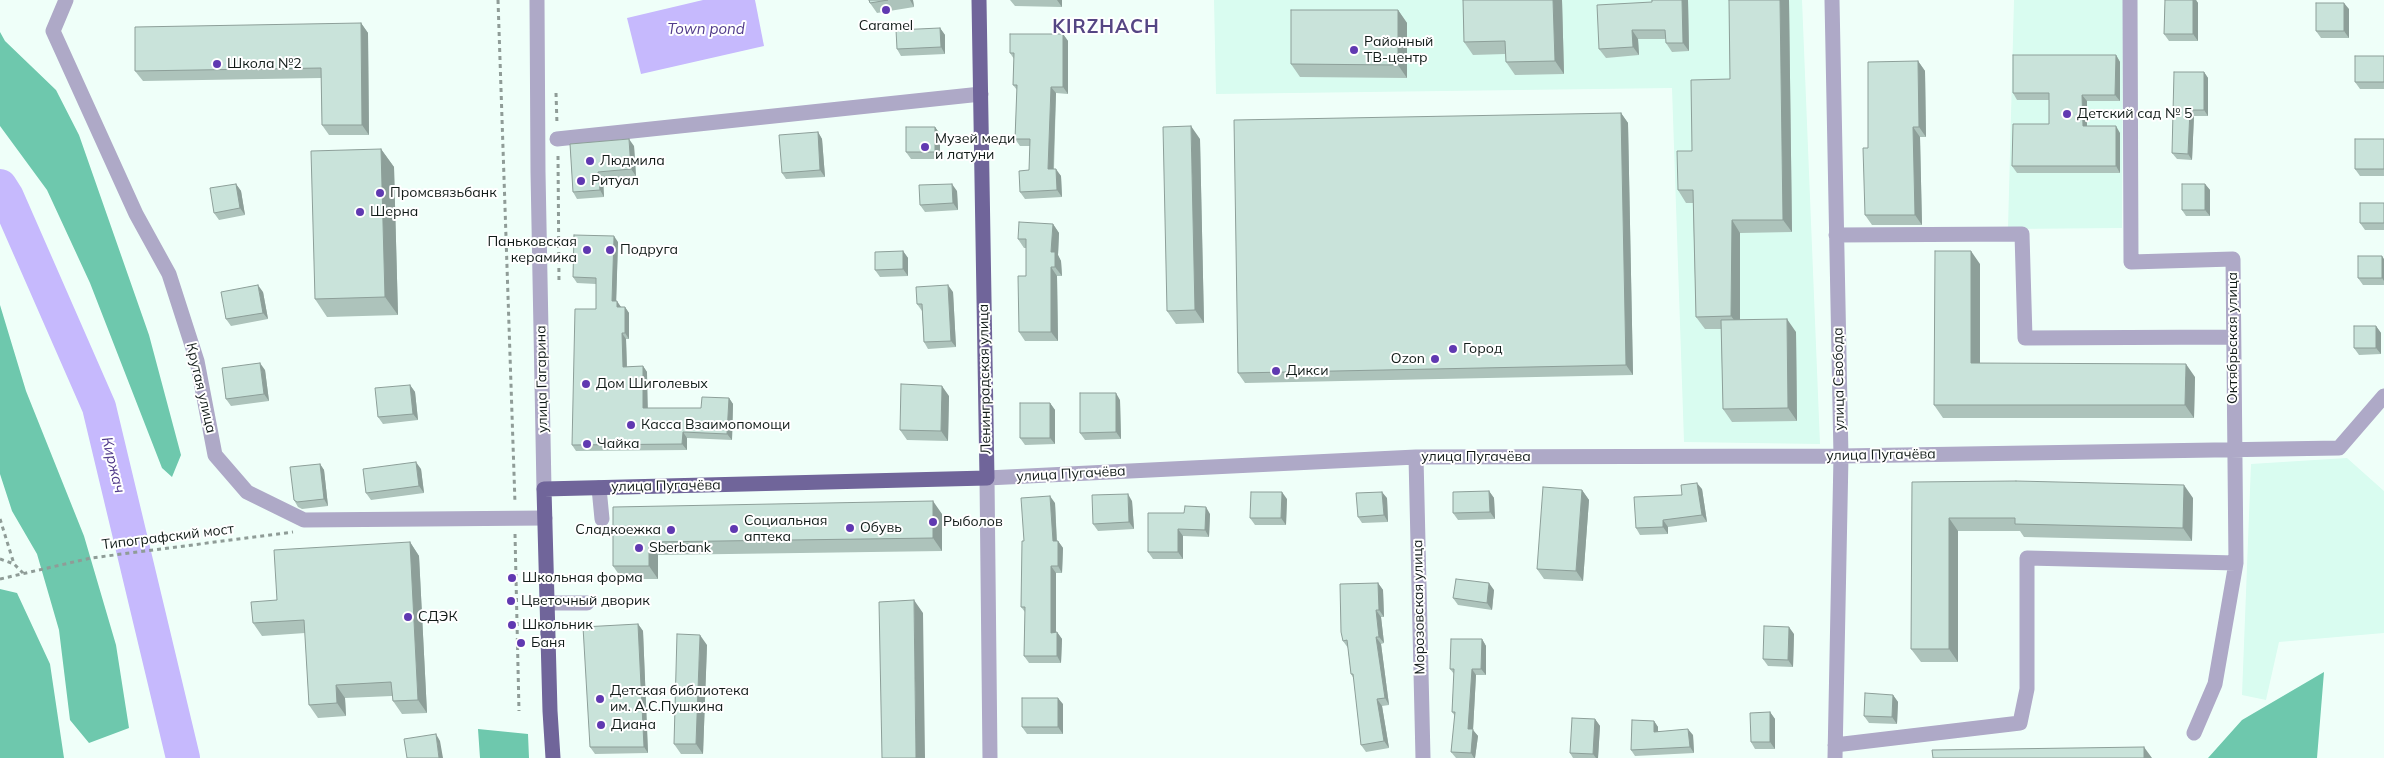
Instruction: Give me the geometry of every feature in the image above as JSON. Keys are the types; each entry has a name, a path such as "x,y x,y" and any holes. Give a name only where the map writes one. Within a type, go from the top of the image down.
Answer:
{"main road":[{"name":"Ленинградская улица","path":"979,0 987,478"},
{"name":"улица Пугачёва","path":"544,489 987,478"},
{"name":"улица Гагарина","path":"544,489 546,603 553,758"}],"street":[{"name":"Крутая улица","path":"66,0 53,31 136,214 169,274 197,361 215,455 246,492 304,520 545,518"},
{"name":"улица Гагарина","path":"538,0 538,172 544,489"},
{"name":"улица Свобода","path":"1832,0 1841,456 1835,752"},
{"name":"Октябрьская улица","path":"2130,0 2131,262 2233,259 2233,450 2236,563 2215,684 2194,732"},
{"path":"557,139 981,94"},
{"path":"1836,236 2022,234 2025,338 2233,337"},
{"name":"улица Пугачёва","path":"987,478 1416,457 1841,456 2339,448 2384,396"},
{"name":"Морозовская улица","path":"1416,457 1423,758"},
{"name":"Ленинградская улица","path":"987,478 990,758"},
{"path":"599,488 602,519"},
{"path":"1835,752 2020,723 2027,689 2027,558 2236,563"},
{"path":"546,603 587,603"}],"path":[{"path":"498,0 515,518 519,711"},
{"path":"557,139 559,180"},
{"path":"0,519 14,564 23,574"},
{"name":"Типографский мост","path":"0,579 91,558 284,535 302,530"},
{"path":"0,559 14,564"}],"shaded area":[{"path":"1214,0 1802,0 1820,444 1684,442 1672,88 1216,94"},
{"name":"Детский сад № 5","path":"2014,0 2123,0 2122,228 2008,229"},
{"path":"2347,458 2384,491 2384,633 2279,642 2266,700 2242,695 2251,464"}],"green space":[{"path":"0,32 5,41 56,90 79,135 149,335 181,455 172,477 162,468 90,283 47,190 0,126"},
{"path":"0,305 26,391 84,536 116,645 129,728 89,743 70,720 59,630 37,554 12,511 0,474"},
{"path":"0,589 17,593 50,664 64,758 0,758"},
{"path":"2324,672 2317,758 2208,758 2242,720"},
{"path":"478,729 528,734 529,758 480,758"}],"water":[{"name":"Town pond","path":"703,0 755,0 764,46 641,74 627,18"}],"building":[{"path":"869,0 888,0 870,3"},
{"path":"1463,0 1553,0 1555,61 1506,62 1505,41 1464,42"},
{"path":"1652,0 1682,0 1683,43 1666,43 1665,30 1632,30 1633,47 1599,49 1597,5 1652,2"},
{"path":"1729,0 1780,0 1783,220 1732,220 1731,316 1696,317 1693,190 1678,190 1677,151 1692,151 1691,80 1730,79"},
{"path":"2165,0 2193,0 2193,34 2164,34"},
{"path":"2316,3 2344,3 2344,31 2316,31"},
{"name":"Районный ТВ-центр","path":"1291,10 1398,10 1398,65 1291,64"},
{"path":"361,23 362,125 322,125 321,68 135,71 135,27"},
{"path":"940,28 941,47 897,49 896,30"},
{"path":"1010,34 1063,34 1063,87 1051,87 1048,169 1056,169 1057,190 1020,192 1019,171 1029,170 1030,139 1015,139 1017,85 1013,85 1014,53 1010,53"},
{"path":"2013,55 2116,55 2115,95 2082,95 2083,126 2116,126 2116,166 2012,166 2013,124 2049,124 2049,93 2013,93"},
{"path":"2355,56 2384,56 2384,82 2355,82"},
{"path":"1918,61 1919,127 1913,127 1915,215 1865,215 1863,148 1868,148 1868,62"},
{"path":"2174,72 2204,72 2204,110 2190,110 2188,154 2172,153"},
{"path":"1621,113 1626,365 1238,373 1234,120"},
{"path":"1191,126 1195,310 1167,311 1163,127"},
{"path":"906,127 935,127 935,152 906,152"},
{"path":"818,132 820,170 782,173 779,135"},
{"path":"629,139 631,169 598,172 600,190 573,192 570,144"},
{"path":"2355,139 2384,139 2384,169 2355,169"},
{"name":"Шерна","path":"381,149 385,297 315,299 311,151"},
{"path":"236,184 240,208 214,213 210,188"},
{"path":"952,184 953,203 920,205 919,185"},
{"path":"2182,184 2205,184 2205,210 2182,210"},
{"path":"2360,203 2384,203 2384,223 2360,223"},
{"path":"1019,222 1053,224 1051,252 1055,252 1055,267 1051,267 1051,332 1019,332 1018,276 1026,276 1026,239 1018,239"},
{"path":"574,235 614,236 612,301 617,301 617,307 625,307 625,333 622,333 623,367 643,366 643,408 701,408 702,397 729,398 727,434 683,432 682,444 572,445 575,309 596,309 596,278 573,277"},
{"path":"903,251 903,269 875,270 875,252"},
{"path":"1935,251 1971,251 1971,363 2186,364 2185,405 1934,405"},
{"path":"2358,256 2382,256 2382,278 2358,278"},
{"path":"258,285 263,313 226,319 221,292"},
{"path":"948,285 951,341 924,342 922,304 917,304 916,287"},
{"path":"1787,319 1788,408 1723,409 1721,320"},
{"path":"2354,326 2376,326 2376,348 2354,348"},
{"path":"260,363 264,394 226,399 222,368"},
{"path":"901,384 942,386 941,431 900,430"},
{"path":"410,385 413,414 378,417 375,388"},
{"path":"1080,393 1116,393 1116,432 1080,433"},
{"path":"1020,403 1050,403 1050,438 1020,438"},
{"path":"416,462 419,486 366,493 363,469"},
{"path":"320,464 324,499 297,502 294,500 290,467"},
{"path":"2016,481 2184,485 2183,528 2015,524 2015,518 1949,518 1949,649 1911,649 1912,482"},
{"path":"1697,483 1702,515 1663,520 1663,527 1636,528 1634,497 1682,495 1681,485"},
{"path":"1543,487 1582,490 1576,571 1537,569"},
{"path":"1489,491 1490,512 1453,513 1453,492"},
{"path":"1251,492 1282,492 1281,518 1250,518"},
{"path":"1382,492 1384,515 1358,517 1356,493"},
{"path":"1128,494 1129,522 1093,524 1092,495"},
{"path":"1050,496 1053,541 1058,541 1058,566 1051,566 1051,633 1057,632 1057,656 1024,656 1025,607 1021,607 1022,541 1024,541 1021,498"},
{"path":"933,501 933,538 649,542 649,566 613,566 613,507"},
{"path":"1185,506 1206,507 1205,530 1178,529 1178,552 1148,552 1148,513 1184,513"},
{"path":"410,542 418,700 393,701 391,682 336,685 337,703 309,705 304,620 253,623 251,602 277,600 274,550"},
{"path":"1456,579 1489,583 1487,603 1453,598"},
{"path":"1378,583 1379,610 1376,610 1379,637 1376,637 1385,698 1377,699 1384,741 1361,745 1347,640 1343,641 1341,632 1340,584"},
{"path":"914,600 916,758 882,758 879,602"},
{"path":"638,624 644,747 590,747 583,627"},
{"path":"1764,626 1789,627 1788,660 1763,659"},
{"path":"677,634 700,635 696,744 674,744"},
{"path":"1451,639 1482,639 1481,669 1472,669 1468,729 1473,729 1471,753 1451,752 1455,712 1452,712 1454,669 1450,669"},
{"path":"1865,693 1893,695 1892,717 1864,716"},
{"path":"1022,698 1058,698 1058,727 1022,727"},
{"path":"1770,712 1770,742 1751,742 1750,713"},
{"path":"1572,718 1595,719 1593,754 1570,753"},
{"path":"1632,720 1654,721 1654,732 1688,729 1690,747 1631,750"},
{"path":"436,734 439,758 407,758 404,739"},
{"path":"2144,747 2144,758 1933,758 1932,750"}],"waterway":[{"name":"Киржач","path":"0,186 7,197 99,407 183,758"}],"place":[{"name":"Caramel","path":"886,10"},
{"name":"Районный ТВ-центр","path":"1354,50"},
{"name":"Школа №2","path":"217,64"},
{"name":"Детский сад № 5","path":"2067,114"},
{"name":"Музей меди и латуни","path":"925,147"},
{"name":"Людмила","path":"590,161"},
{"name":"Ритуал","path":"581,181"},
{"name":"Промсвязьбанк","path":"380,193"},
{"name":"Шерна","path":"360,212"},
{"name":"Паньковская керамика","path":"587,250"},
{"name":"Подруга","path":"610,250"},
{"name":"Город","path":"1453,349"},
{"name":"Ozon","path":"1435,359"},
{"name":"Дикси","path":"1276,371"},
{"name":"Дом Шиголевых","path":"586,384"},
{"name":"Касса Взаимопомощи","path":"631,425"},
{"name":"Чайка","path":"587,444"},
{"name":"Рыболов","path":"933,522"},
{"name":"Обувь","path":"850,528"},
{"name":"Социальная аптека","path":"734,529"},
{"name":"Сладкоежка","path":"671,530"},
{"name":"Sberbank","path":"639,548"},
{"name":"Школьная форма","path":"512,578"},
{"name":"Цветочный дворик","path":"511,601"},
{"name":"СДЭК","path":"408,617"},
{"name":"Школьник","path":"512,625"},
{"name":"Баня","path":"521,643"},
{"name":"Детская библиотека им. А.С.Пушкина","path":"600,699"},
{"name":"Диана","path":"601,725"}],"district":[{"name":"KIRZHACH","path":"1106,27"}]}
